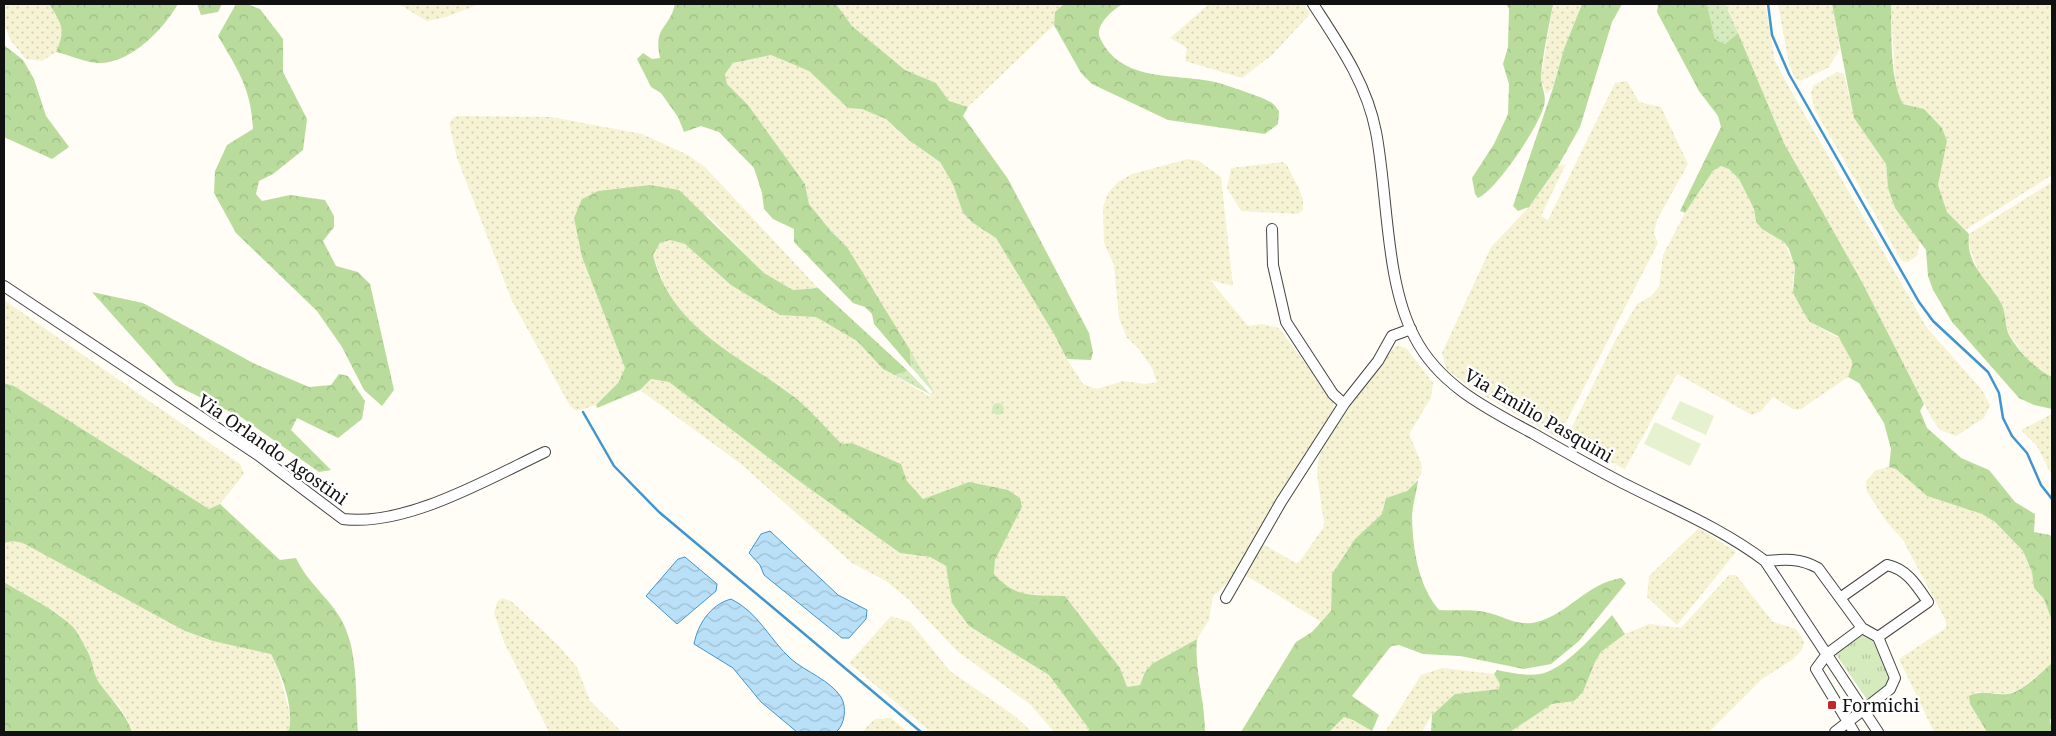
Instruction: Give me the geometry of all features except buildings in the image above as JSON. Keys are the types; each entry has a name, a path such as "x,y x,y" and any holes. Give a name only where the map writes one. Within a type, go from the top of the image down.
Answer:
{"street":[{"name":"Via Emilio Pasquini","path":"1313,4 1354,69 1372,117 1398,289 1411,329 1422,350 1436,368 1466,395 1618,481 1701,521 1746,547 1765,561 1878,732"},
{"path":"1272,229 1273,265 1286,322 1333,394 1344,404"},
{"name":"Via Orlando Agostini","path":"4,286 258,455 343,518 360,521 403,515 545,452"},
{"path":"1226,598 1280,502 1344,404 1378,361 1392,336 1411,329"},
{"path":"1765,561 1792,558 1818,568 1862,628 1878,637 1895,678 1890,689 1835,732"},
{"path":"1840,598 1887,565 1904,572 1912,580 1928,602 1878,637"},
{"path":"1854,732 1817,675 1818,664 1827,654 1862,628"}],"shaded area":[{"path":"4,4 49,4 60,21 63,36 56,52 42,61 26,59 11,41 4,25"},
{"path":"398,4 480,4 446,17 427,21"},
{"path":"836,4 1064,4 1055,12 1054,25 968,107 949,101 936,83 905,70 852,26"},
{"path":"1209,4 1304,4 1310,14 1272,55 1242,78 1185,61 1187,48 1170,38"},
{"path":"1553,4 1582,4 1564,49 1553,88 1546,94 1541,78"},
{"path":"1725,4 1765,4 1775,61 1790,89 1927,328 1982,390 1990,405 1984,418 1956,436 1940,430 1932,419 1863,284 1784,143"},
{"path":"1778,4 1832,4 1840,49 1828,68 1800,81 1795,78 1789,64"},
{"path":"1891,4 2052,4 2052,175 1965,230 1947,212 1938,185 1947,141 1924,109 1903,104 1899,95 1895,79"},
{"path":"771,55 809,71 848,108 862,108 886,119 910,141 940,162 953,184 963,213 973,223 996,238 1083,384 1097,389 1123,381 1145,384 1157,382 1152,368 1138,348 1127,338 1119,318 1114,265 1104,243 1103,207 1108,193 1118,182 1132,174 1188,159 1199,161 1221,177 1233,286 1210,280 1248,326 1262,324 1279,328 1332,399 1334,408 1331,416 1266,516 1230,581 1213,596 1209,620 1197,639 1152,664 1145,672 1140,685 1127,687 1120,668 1065,596 1018,594 1006,587 994,574 995,560 1022,507 969,482 923,499 907,481 901,464 852,443 842,444 788,392 704,336 668,296 653,255 660,243 670,240 685,244 702,258 816,317 857,341 883,369 929,396 933,392 847,247 809,204 805,184 748,105 727,84 725,74 733,63"},
{"path":"1837,72 1844,74 1854,118 1886,164 1888,188 1895,208 1920,241 1917,256 1908,262 1902,261 1814,108 1811,93 1813,86"},
{"path":"1627,81 1639,102 1661,107 1688,164 1657,220 1654,233 1658,243 1558,438 1474,390 1446,369 1442,353 1491,247 1529,207 1558,166 1566,164 1541,216 1548,220 1615,83"},
{"path":"454,117 551,117 642,134 688,155 705,167 818,288 793,290 764,273 708,216 582,257 625,368 618,383 596,405 577,411 570,406 512,301 457,158 449,123"},
{"path":"1282,162 1287,165 1300,191 1303,200 1303,210 1298,214 1241,211 1227,188 1231,168"},
{"path":"1721,166 1729,169 1739,179 1754,209 1756,222 1762,229 1784,242 1795,267 1792,286 1810,322 1842,340 1853,363 1852,371 1848,377 1801,409 1793,409 1773,397 1760,412 1752,415 1677,374 1625,469 1583,448 1569,433 1615,341 1637,304 1650,297 1659,287 1663,255 1685,213 1713,171"},
{"path":"2052,182 2051,377 2030,363 2009,334 2002,305 1980,276 1968,242 1969,234"},
{"path":"4,300 240,464 244,474 220,504 209,509 14,386 4,383"},
{"path":"1398,345 1407,349 1433,383 1431,398 1409,434 1422,465 1421,475 1407,491 1386,498 1383,514 1355,539 1332,574 1331,611 1321,622 1242,573 1259,542 1296,563 1300,561 1323,528 1324,522 1317,474 1319,456 1323,444 1393,348"},
{"path":"651,379 669,382 799,481 900,553 930,557 946,566 969,626 1049,675 1089,729 1088,732 1054,732 1031,705 957,651 908,599 886,581 852,563 741,464 640,390"},
{"path":"2052,414 2052,476 2037,446 2021,430"},
{"path":"1889,467 1896,469 1927,496 1982,514 1995,522 2023,551 2032,572 2034,588 2044,599 2052,621 2052,663 2022,688 2007,694 1976,692 1970,704 1987,732 1934,732 1899,659 1946,628 1946,621 1903,540 1886,521 1867,492 1866,481 1876,470"},
{"path":"1699,528 1736,552 1677,625 1647,597 1649,576"},
{"path":"13,541 23,543 271,654 277,667 291,717 289,730 284,732 132,732 119,706 107,694 96,678 90,655 74,628 61,616 4,582 4,543"},
{"path":"1729,575 1736,575 1773,622 1796,629 1804,641 1802,650 1792,660 1762,679 1709,732 1510,732 1552,704 1583,692 1601,652 1625,634 1649,624 1681,628"},
{"path":"502,598 511,601 558,645 577,667 590,701 622,732 549,732 504,642 494,613 497,602"},
{"path":"891,616 910,622 950,671 1015,716 1032,732 931,732 849,663"},
{"path":"1442,668 1494,674 1501,684 1499,689 1455,694 1432,715 1422,732 1385,732 1421,675"},
{"path":"1344,717 1353,720 1372,731 1329,732"},
{"path":"891,718 908,732 862,732 875,719"}],"green space":[{"path":"49,4 178,4 164,24 144,44 121,58 97,63 56,52 62,32 60,22"},
{"path":"197,4 222,4 218,12 201,15"},
{"path":"236,4 247,4 260,9 283,39 283,72 307,119 303,150 273,174 259,181 256,194 262,201 290,195 325,200 334,216 334,227 323,241 336,266 358,272 370,284 394,390 382,406 364,390 342,347 317,311 236,233 214,193 215,171 227,145 253,129 250,102 242,80 218,36"},
{"path":"675,4 836,4 852,26 905,70 936,83 949,101 968,107 963,116 1008,179 1089,333 1093,352 1091,360 1067,359 996,238 973,223 963,213 953,184 940,162 910,141 886,119 862,109 848,108 809,71 771,55 733,63 725,74 727,84 748,105 805,184 809,204 847,247 910,350 911,367 874,324 872,314 865,307 853,303 794,242 794,229 773,219 764,209 762,193 754,168 719,132 701,126 684,132 678,117 661,93 651,87 637,59 643,53 652,59 660,58 658,48 660,34"},
{"path":"1064,4 1123,4 1106,18 1102,23 1099,33 1109,52 1121,63 1150,74 1215,82 1261,98 1272,103 1279,111 1278,124 1265,134 1168,120 1092,84 1081,73 1054,25 1055,12"},
{"path":"1506,4 1553,4 1541,76 1545,96 1544,104 1533,130 1515,158 1495,183 1478,198 1475,194 1472,178 1494,144 1508,114 1509,84 1503,64 1508,47 1509,9"},
{"path":"1582,4 1622,4 1612,22 1580,127 1558,166 1529,207 1518,211 1513,206 1553,88 1564,49"},
{"path":"1658,4 1707,4 1715,39 1725,44 1738,33 1784,143 1863,284 1924,404 1920,411 1927,428 1961,458 1989,470 2015,502 2035,514 2034,532 2050,535 2052,539 2052,621 2044,599 2034,588 2032,572 2023,551 1995,522 1982,514 1927,496 1896,469 1889,467 1891,449 1884,423 1859,383 1848,377 1853,363 1838,336 1810,322 1804,313 1793,293 1795,267 1789,249 1784,242 1762,229 1756,222 1754,209 1739,179 1729,169 1721,166 1713,171 1685,213 1680,211 1721,127 1718,116 1699,91 1657,12"},
{"path":"1707,4 1725,4 1738,33 1725,44 1715,39"},
{"path":"1832,4 1891,4 1893,68 1895,81 1903,104 1924,109 1942,128 1947,141 1938,185 1947,212 1969,234 1969,245 1974,264 2002,305 2009,335 2034,365 2052,377 2052,409 2034,405 2019,398 1952,322 1933,290 1928,276 1926,250 1895,208 1888,188 1886,164 1854,118"},
{"path":"4,45 23,60 34,79 46,116 69,147 52,159 4,137"},
{"path":"650,185 679,190 764,273 793,290 818,288 908,371 894,375 883,369 857,341 816,317 780,315 731,285 685,244 670,240 660,243 653,255 661,280 674,301 689,319 725,350 794,397 842,444 852,443 901,464 907,481 923,499 969,482 1008,490 1020,498 1022,507 995,560 994,574 1018,592 1034,595 1065,596 1120,668 1127,687 1140,685 1145,672 1152,664 1197,639 1197,662 1205,732 1088,732 1089,729 1049,675 969,626 952,603 946,566 930,557 900,553 799,481 669,382 651,379 640,390 597,408 596,405 618,383 625,368 582,257 574,218 582,199 598,191"},
{"path":"92,292 143,303 255,364 309,387 331,385 339,374 348,376 365,401 362,419 338,438 297,418 291,430 331,470 319,472 241,417 175,385"},
{"path":"910,350 933,390 933,392 911,367"},
{"path":"908,371 931,395 894,375"},
{"path":"4,383 14,386 209,509 220,504 280,560 296,558 307,576 333,607 348,635 354,662 358,732 284,732 289,730 290,711 283,681 271,654 213,641 185,631 23,543 13,541 4,543"},
{"path":"1680,401 1714,416 1706,435 1671,419"},
{"path":"998,403 1004,409 998,415 992,409"},
{"path":"1655,422 1701,444 1690,466 1644,444"},
{"path":"1418,480 1412,518 1415,555 1426,590 1439,610 1480,611 1492,613 1516,622 1537,622 1558,613 1597,586 1621,578 1626,583 1579,641 1551,664 1524,669 1460,656 1423,654 1399,645 1391,646 1352,696 1379,715 1372,731 1344,717 1329,732 1241,732 1296,642 1312,632 1331,611 1332,574 1355,539 1382,514 1386,498 1407,491"},
{"path":"4,582 39,602 65,620 74,629 90,656 98,681 121,711 132,732 4,732"},
{"path":"1612,615 1625,634 1601,652 1583,692 1574,701 1552,704 1510,732 1431,732 1432,715 1455,694 1499,689 1500,684 1494,674 1497,670 1529,675 1540,674 1559,666 1579,650"},
{"path":"1861,635 1874,642 1889,676 1888,684 1868,701 1835,653"},
{"path":"2052,663 2052,717 2050,720 2052,732 1987,732 1970,704 1969,696 1979,693 2008,694 2014,692 2032,681"}],"water":[{"path":"770,531 838,595 867,610 866,619 849,638 842,638 764,575 760,565 749,553 761,534"},
{"path":"685,557 717,584 716,591 677,624 646,596 678,559"},
{"path":"731,599 749,611 791,659 831,686 841,697 844,706 843,720 836,732 797,732 761,702 733,668 694,644 706,616 717,606"}],"waterway":[{"path":"1768,4 1772,35 1789,74 1919,302 1933,321 1988,372 1999,393 2003,418 2012,436 2027,453 2041,485 2052,499"},
{"path":"583,412 614,466 659,512 921,732"}],"place":[{"name":"Formichi","path":"1832,705"}]}
